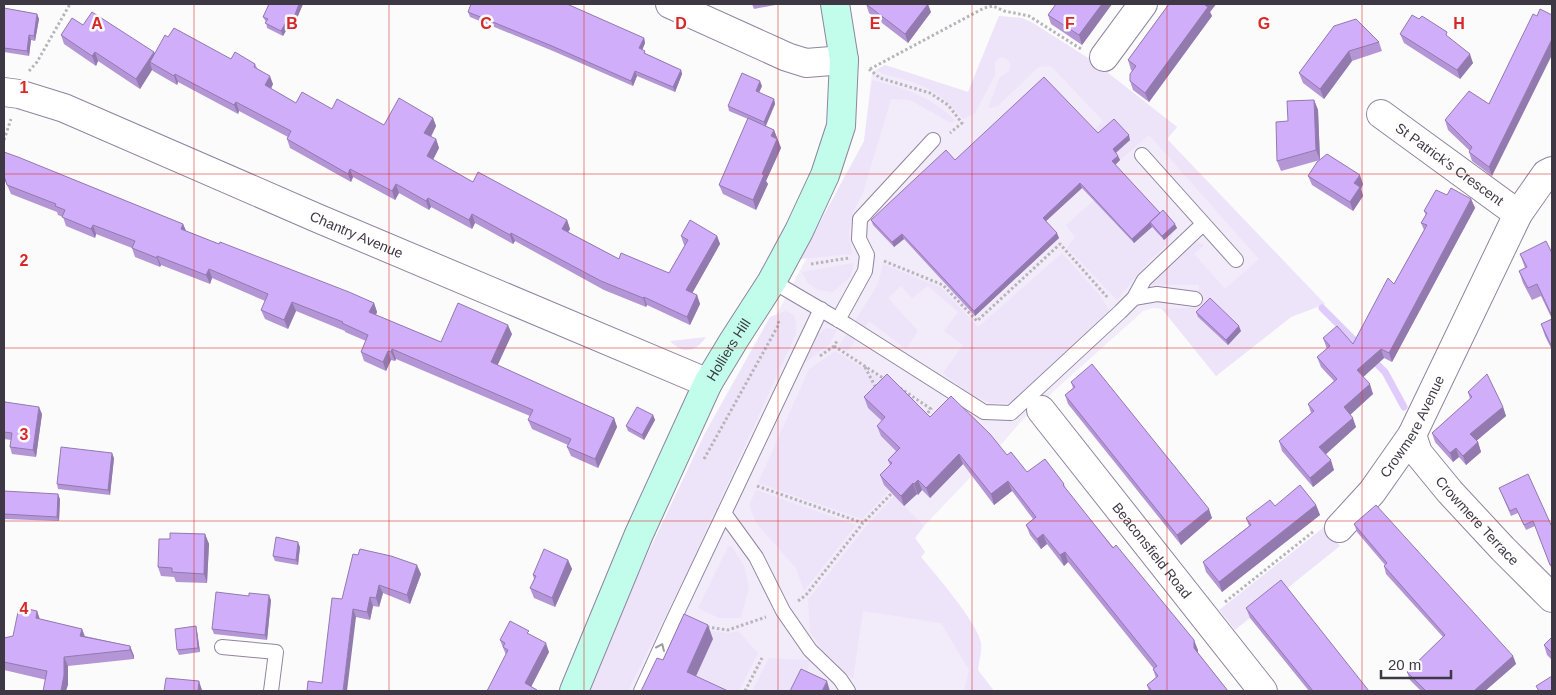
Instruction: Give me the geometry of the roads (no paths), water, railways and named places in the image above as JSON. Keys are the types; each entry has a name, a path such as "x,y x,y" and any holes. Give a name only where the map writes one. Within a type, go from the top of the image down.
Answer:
{"main road":[{"name":"Holliers Hill","path":"574,691 639,534 708,383 772,281 799,231 825,175 841,126 844,60 835,4"}],"street":[{"path":"670,4 787,57 806,62 844,60"},
{"path":"1104,56 1143,4"},
{"name":"Chantry Avenue","path":"4,92 20,94 64,108 317,218 708,383"},
{"name":"St Patrick's Crescent","path":"1381,114 1518,214"},
{"name":"Crowmere Avenue","path":"1339,528 1372,492 1412,435 1518,214 1546,174 1552,171"},
{"name":"Beaconsfield Road","path":"1041,410 1263,691"},
{"name":"Crowmere Terrace","path":"1412,435 1418,453 1450,492 1552,598"}],"lane":[{"path":"838,320 865,271 867,255 859,239 860,219 933,140"},
{"path":"1142,155 1236,260"},
{"path":"772,281 821,309 984,412 1011,413 1120,312 1134,298 1144,280 1203,224"},
{"path":"1134,298 1157,294 1194,298"},
{"path":"641,691 821,309"},
{"path":"724,513 756,557 783,611 810,650 840,679 848,691"},
{"path":"222,647 276,652 271,691"}],"waterway":[{"path":"1322,308 1360,346"},
{"path":"1371,358 1385,372 1404,407"}]}
